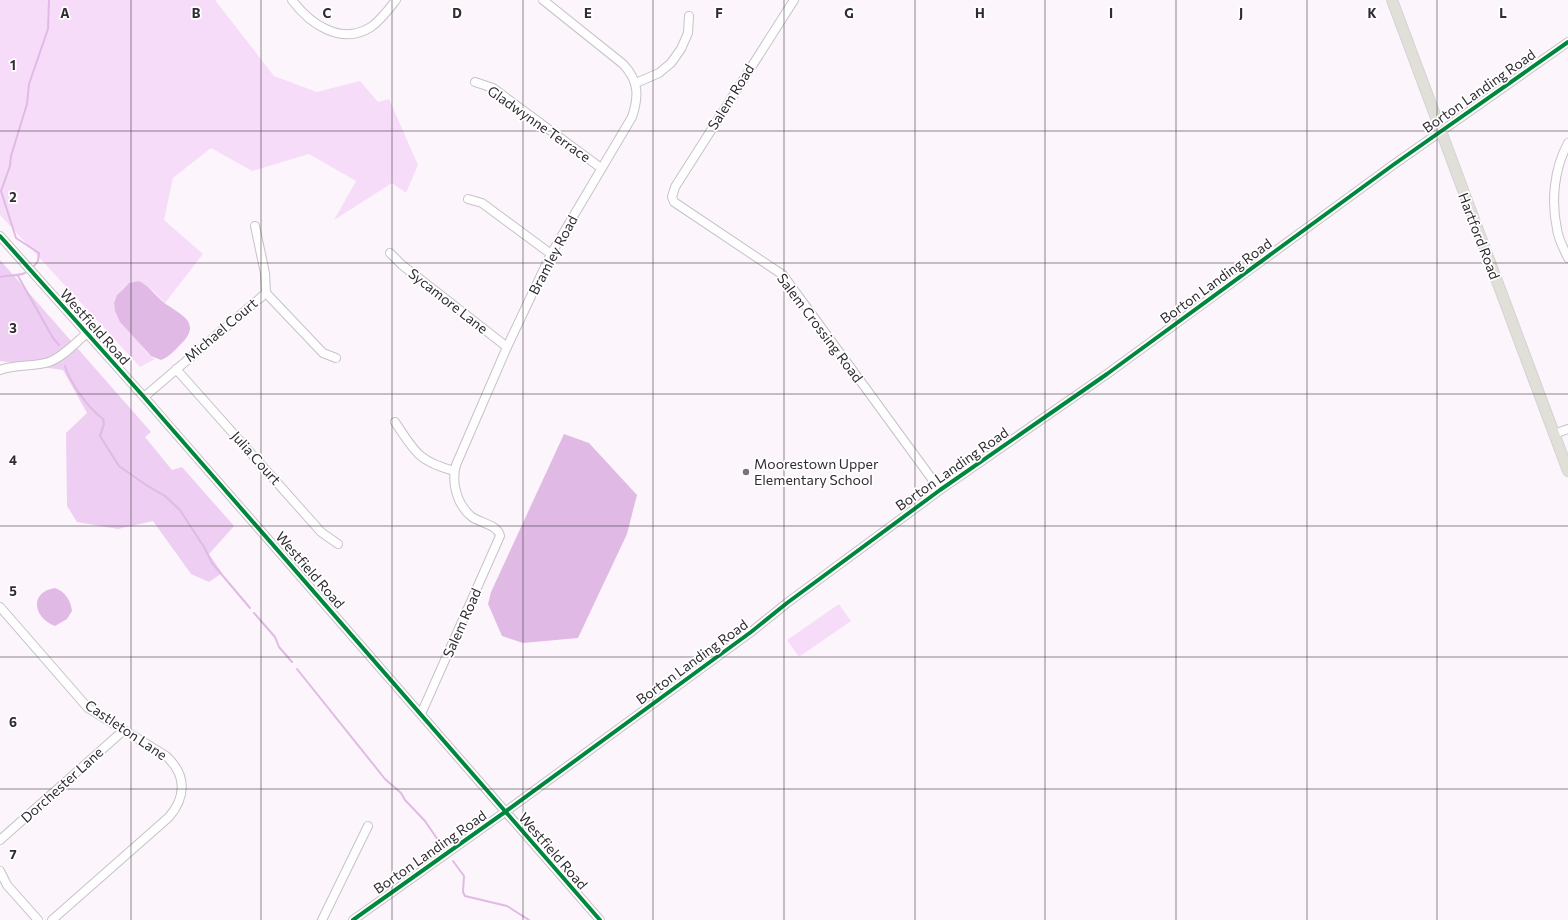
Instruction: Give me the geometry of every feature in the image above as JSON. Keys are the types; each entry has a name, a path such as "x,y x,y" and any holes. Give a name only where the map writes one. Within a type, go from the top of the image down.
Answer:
{"main road":[{"name":"Hartford Road","path":"1393,0 1440,132 1568,471"}],"street":[{"path":"292,0 312,21 325,30 345,34 365,30 372,26 383,16 396,0"},
{"path":"543,0 623,64 629,70 636,83 659,73 671,63 681,49 688,33 689,16"},
{"name":"Salem Road","path":"672,197 679,180 794,0"},
{"name":"Borton Landing Road","path":"354,920 505,812 751,632 799,594 940,490 1107,374 1440,132 1568,42"},
{"name":"Gladwynne Terrace","path":"475,82 493,88 601,168"},
{"name":"Bramley Road","path":"498,532 472,517 464,507 456,490 454,471 506,347 551,254 632,117 637,100 636,83"},
{"path":"1568,143 1562,153 1556,177 1555,204 1557,230 1568,258"},
{"name":"Salem Crossing Road","path":"672,197 677,206 783,275 940,490"},
{"path":"468,199 482,203 551,254"},
{"name":"Michael Court","path":"144,397 266,293 265,273 255,226"},
{"name":"Westfield Road","path":"0,236 86,334 144,397 600,920"},
{"name":"Sycamore Lane","path":"390,253 402,265 506,347"},
{"path":"266,293 323,353 336,358"},
{"path":"0,370 10,367 40,364 52,361 86,334"},
{"name":"Julia Court","path":"176,369 321,532 338,544"},
{"path":"395,422 418,455 430,463 454,471"},
{"path":"1554,434 1568,429"},
{"name":"Salem Road","path":"421,714 499,540 498,532"},
{"name":"Castleton Lane","path":"0,607 86,705 166,756 172,763 181,780 180,802 168,817 52,920"},
{"name":"Dorchester Lane","path":"0,840 124,730"},
{"path":"322,920 368,826"},
{"path":"0,871 7,884 38,920"}],"shaded area":[{"path":"0,0 215,0 274,76 317,92 360,81 378,102 389,99 418,165 406,193 392,183 334,220 356,181 309,154 252,171 211,148 173,178 164,220 203,254 165,303 151,289 129,283 116,298 114,305 119,318 147,353 155,359 140,367 0,215"},
{"path":"0,260 151,432 145,437 172,470 182,467 234,526 209,554 222,573 209,582 191,574 153,521 118,529 77,522 67,506 66,433 87,413 63,370 0,361"},
{"path":"139,281 149,288 162,301 181,314 189,323 190,329 188,335 182,343 170,355 161,360 151,356 120,322 115,311 114,303 117,295 129,283"},
{"path":"564,434 589,443 637,495 627,534 578,638 523,643 502,636 488,604 491,592"},
{"path":"55,588 62,591 67,597 72,611 67,619 55,626 42,617 38,612 37,606 41,594 47,590"},
{"path":"839,604 851,621 799,657 787,640"}],"waterway":[{"path":"34,266 38,261 39,253 16,238 1,191 10,166 11,156 27,104 29,84 48,29 49,0"},
{"path":"0,277 25,273"},
{"path":"18,276 53,338 59,345"},
{"path":"65,366 67,373 81,395 92,409 103,419 104,424 100,436 119,466 165,496 180,510 204,547 212,563 250,608"},
{"path":"254,613 275,637 279,647 292,662"},
{"path":"297,669 385,779 401,793 405,800 425,821 440,843"},
{"path":"453,861 464,876 463,892 465,896 507,906 529,920"}],"cycle path":[{"path":"353,920 505,812 751,632 787,603 940,490 1107,374 1393,165 1568,42"},
{"path":"0,236 144,397 600,920"}],"place":[{"name":"Moorestown Upper Elementary School","path":"746,472"}]}
